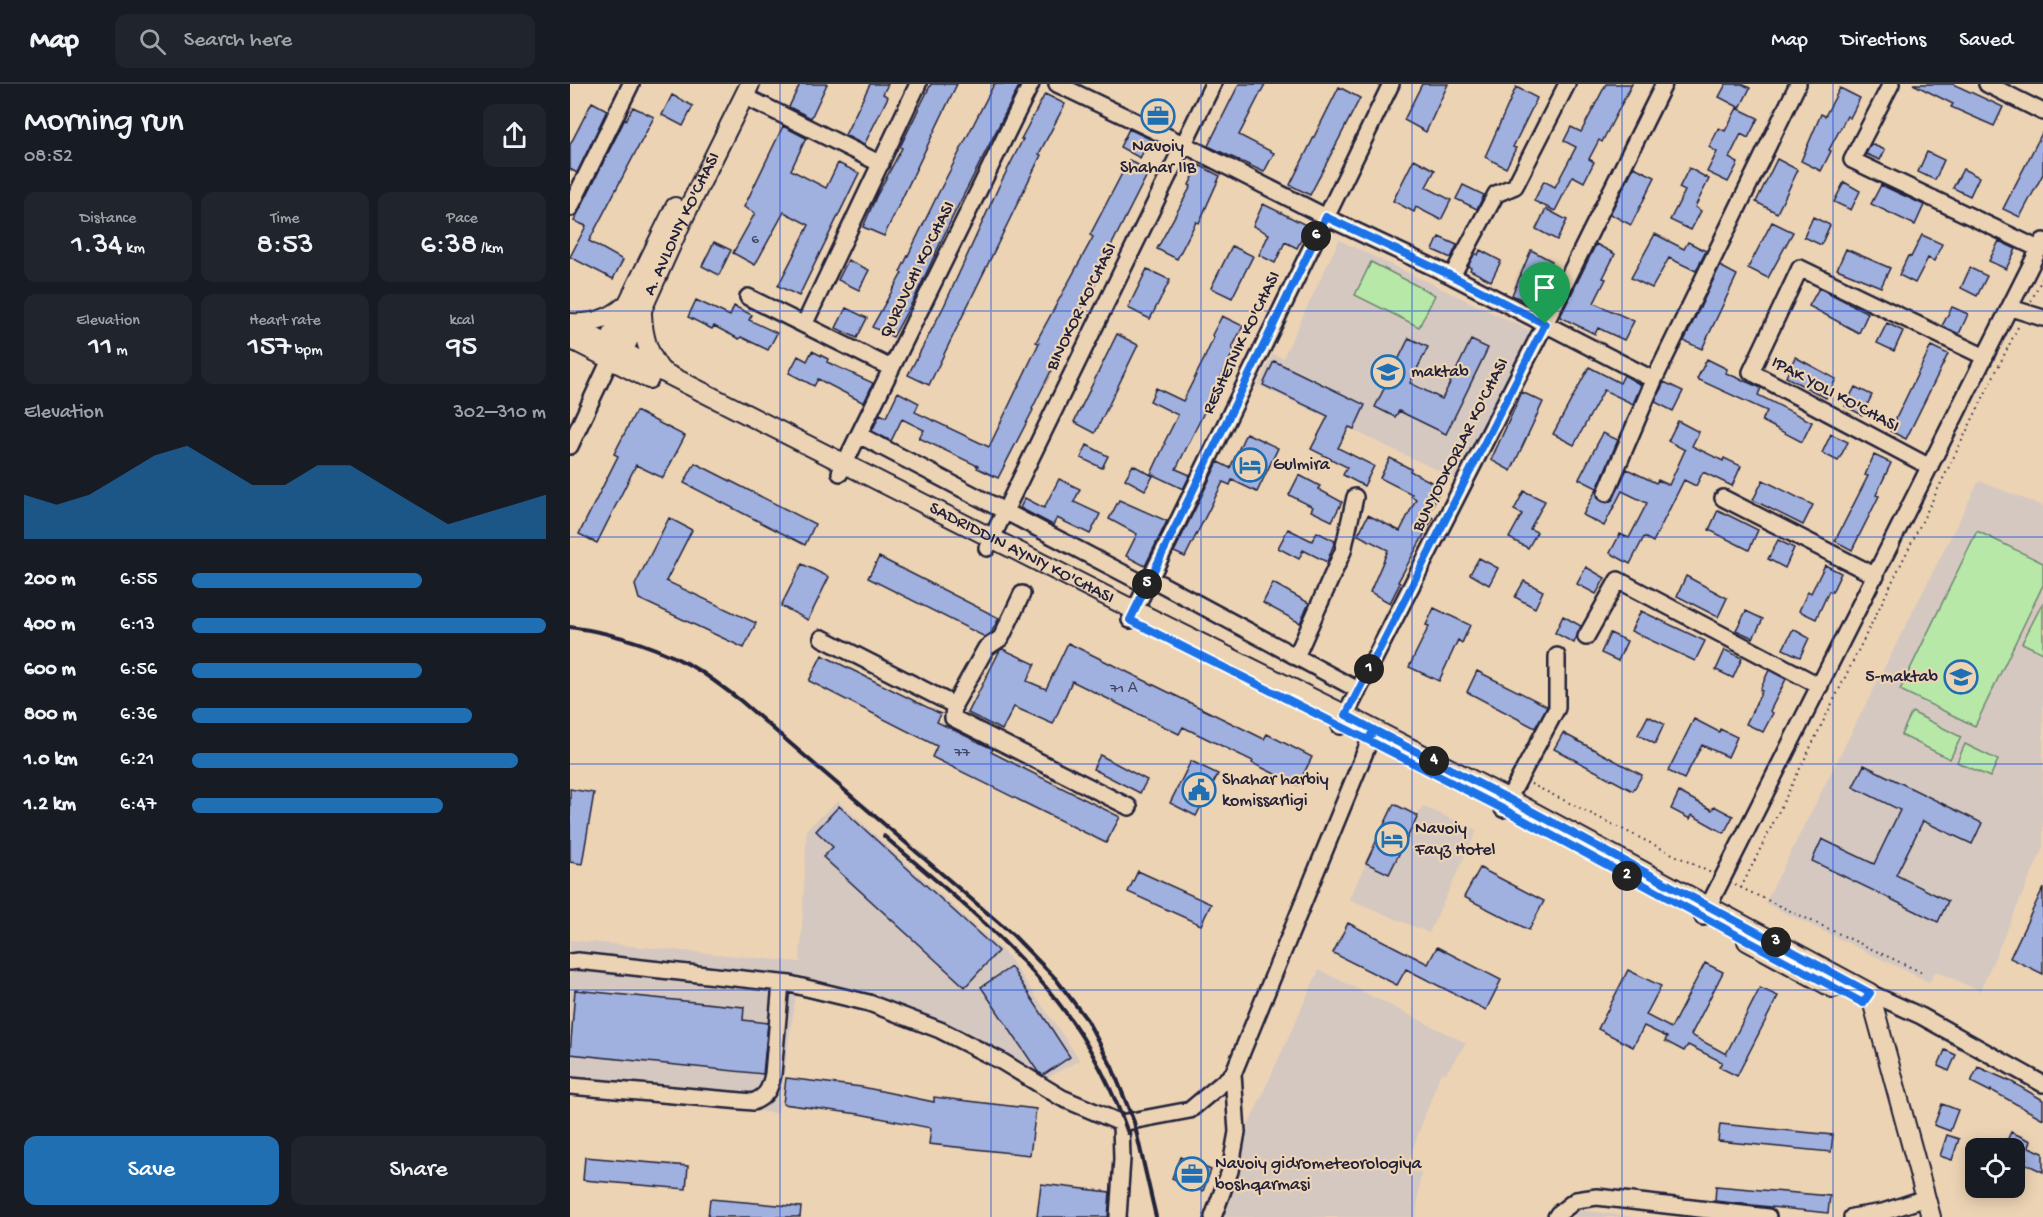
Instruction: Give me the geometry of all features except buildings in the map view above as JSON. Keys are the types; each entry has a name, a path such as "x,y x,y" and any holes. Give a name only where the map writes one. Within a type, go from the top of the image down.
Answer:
{"main road":[{"name":"A. AVLONIY KO'CHASI","path":"612,356 743,88"},
{"path":"570,324 595,322 635,308 647,346 663,373"},
{"name":"SADRIDDIN AYNIY KO'CHASI","path":"570,324 612,356 842,468 1343,720 1506,804 1866,998"},
{"name":"SADRIDDIN AYNIY KO'CHASI","path":"570,339 663,373 842,468"},
{"path":"1866,998 1922,1206 1931,1217"}],"street":[{"path":"570,208 631,84"},
{"path":"804,325 918,84"},
{"name":"QURUVCHI KO'CHASI","path":"842,468 1031,84"},
{"path":"1057,84 1183,144 1326,217 1452,276 1654,380"},
{"name":"BINOKOR KO'CHASI","path":"990,543 1213,84"},
{"name":"RESHETNIK KO'CHASI","path":"1132,615 1391,84"},
{"path":"1452,276 1496,194 1515,186 1567,84"},
{"name":"BUNYODKORLAR KO'CHASI","path":"1343,720 1545,324 1664,84"},
{"path":"1606,493 1654,380 1798,84"},
{"path":"1706,911 1985,357 2018,311 2041,245 1852,160 1891,84"},
{"path":"1987,84 2043,112"},
{"path":"743,88 880,164"},
{"name":"IPAK YOLI KO'CHASI","path":"1930,467 1751,372 1800,268 1985,357"},
{"path":"748,297 891,368"},
{"path":"2018,311 2043,318"},
{"path":"570,446 612,356"},
{"path":"859,435 1358,690"},
{"path":"1296,657 1343,551 1355,497"},
{"path":"1723,498 1876,576"},
{"path":"1586,637 1618,580 1820,686"},
{"path":"1022,594 1001,638 986,648 954,705 953,718 1129,807"},
{"path":"822,638 954,705"},
{"path":"1506,804 1557,708 1557,656"},
{"path":"1213,1217 1230,1171 1237,1132 1233,1074 1371,735"},
{"path":"570,962 578,960 781,983 869,1004 940,1030 1001,1061 1062,1098 1121,1123 1190,1110 1233,1074"},
{"path":"570,1086 753,1102 765,1097 773,1074 781,983"},
{"path":"1866,998 1921,1016 2043,1084"},
{"path":"1118,1217 1122,1160 1121,1123"},
{"path":"1556,1217 1576,1200 1597,1197 1768,1217"},
{"path":"1852,1217 1922,1206"}],"path":[{"path":"1741,888 2018,311 2043,277"}],"shaded area":[{"name":"maktab","path":"1339,240 1531,331 1460,481 1258,385 1273,354 1283,358"},
{"name":"5-maktab","path":"1979,481 2043,506 2043,848 1980,991 1936,971 1929,982 1765,903"},
{"path":"838,801 1008,956 1080,1060 1043,1080 970,1033 941,1021 799,975 778,1113 570,1094 570,940 800,962 807,829"},
{"path":"1394,804 1417,816 1422,806 1477,830 1429,933 1349,899"},
{"path":"1319,970 1466,1043 1446,1073 1441,1072 1405,1170 1421,1172 1416,1217 1219,1217 1239,1168 1242,1139"},
{"path":"1580,1210 1634,1217 1573,1217"}],"green space":[{"path":"1371,262 1435,295 1419,327 1355,295"},
{"path":"1977,531 2043,563 2043,585 1975,726 1900,690"},
{"path":"2043,602 2043,653 2022,643"},
{"path":"1912,712 1961,737 1950,759 1901,735"},
{"path":"1965,744 1998,760 1990,777 1957,762"}],"railway":[{"path":"570,627 604,633 639,643 672,656 703,673 741,701 1013,935 1056,979 1087,1020 1112,1067 1134,1122 1156,1217"},
{"path":"884,836 982,921 1019,957 1051,993 1090,1050 1111,1091 1128,1133"}],"place":[{"name":"Navoiy Shahar IIB","path":"1158,116"},
{"name":"maktab","path":"1388,372"},
{"name":"Gulmira","path":"1250,465"},
{"name":"5-maktab","path":"1961,677"},
{"name":"Shahar harbiy komissarligi","path":"1199,790"},
{"name":"Navoiy Fayz Hotel","path":"1392,839"},
{"name":"Navoiy gidrometeorologiya boshqarmasi","path":"1192,1174"}],"route":[{"path":"1545,324 1346,715 1374,730 1368,740 1503,809 1863,1003 1870,993 1509,799 1374,730 1368,740 1130,620 1326,217 1452,276 1545,324"}]}
